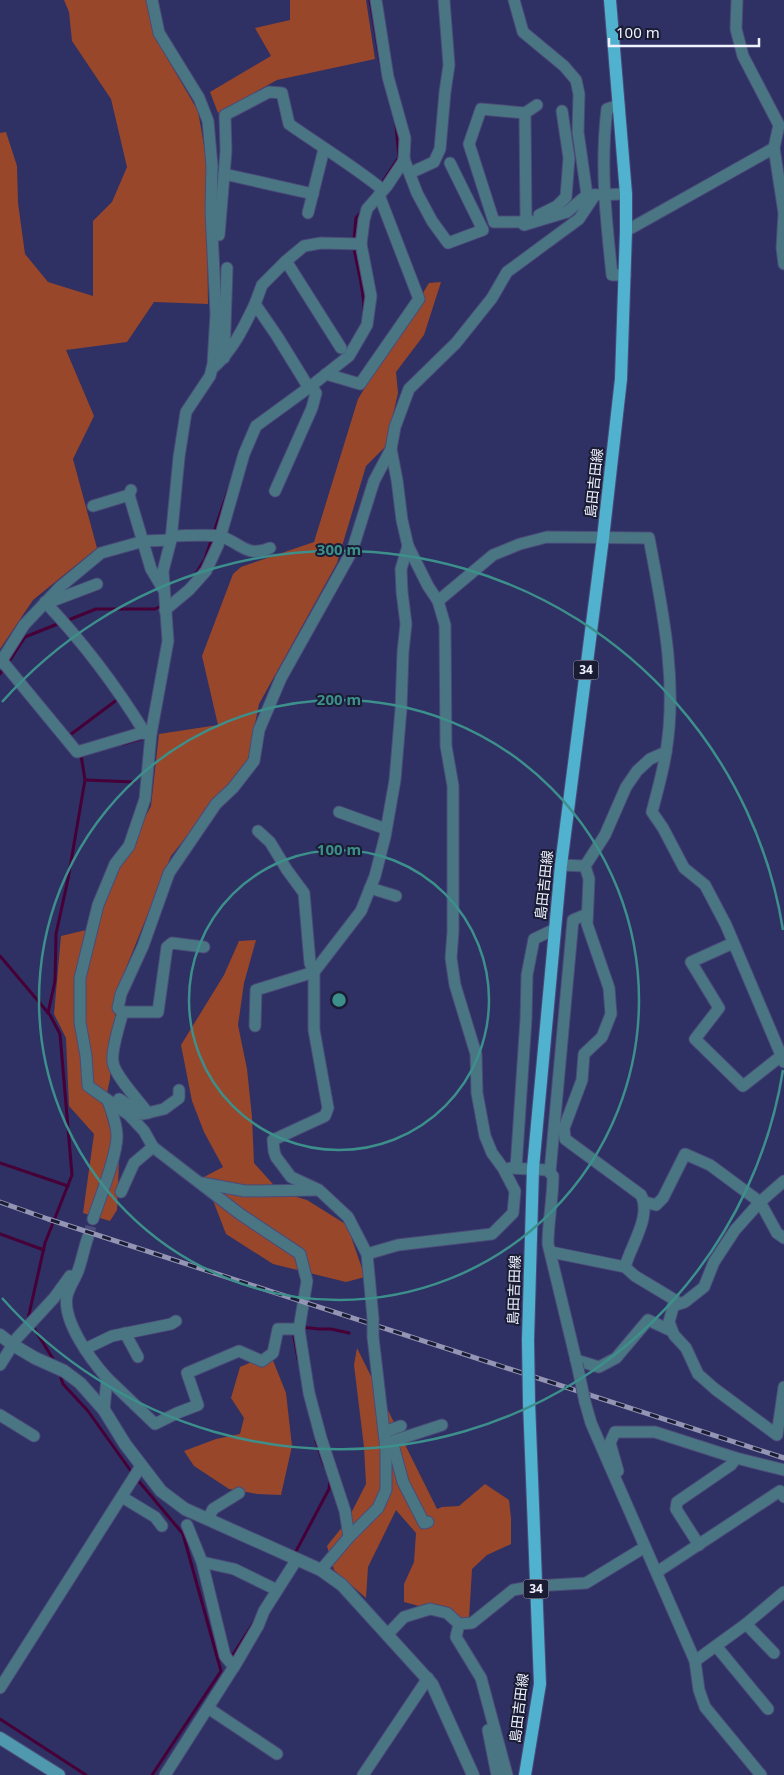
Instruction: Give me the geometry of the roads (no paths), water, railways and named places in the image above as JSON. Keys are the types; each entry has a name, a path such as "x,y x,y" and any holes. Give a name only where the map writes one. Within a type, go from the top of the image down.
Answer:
{"main road":[{"name":"島田吉田線","path":"525,1775 540,1684 528,1340 533,1168 561,866 603,538 621,379 626,231 619,105 610,0"},
{"path":"0,1738 59,1775"}],"street":[{"path":"152,0 159,33 199,98 208,121 212,166 211,211 216,314 212,369 210,376 186,412 179,457 171,538 163,571 168,641 148,734 145,799 129,846 115,864 98,905 80,978 80,1022 86,1056 88,1086 129,1115 144,1131 153,1147 240,1214 300,1254 307,1281 297,1327 309,1393 321,1438 346,1511 349,1537"},
{"path":"376,0 388,77 405,138 404,159 417,193 432,221 448,243 482,230 529,223 566,212 599,195 624,194"},
{"path":"410,173 434,162 440,149 449,65 444,0"},
{"path":"514,0 523,32 564,66 576,80 579,94 578,132 599,195 612,275 625,275"},
{"path":"737,0 736,29 743,56 779,125 774,148 784,213 782,248 784,264"},
{"path":"214,255 218,251 226,151 225,115 269,92 282,93 289,124 365,175 380,189 419,299 360,384 326,374"},
{"path":"536,105 525,113 481,110 469,144 494,222 529,223 535,217 557,206 566,197 569,158 562,111"},
{"path":"204,947 172,943 167,948 158,1012 123,1012 118,1008 121,994 143,946 169,873 216,804 233,788 254,761 259,730 281,678 352,551 374,481 391,449 395,427 409,389 456,343 492,298 507,272 579,219 599,195 607,109 619,105"},
{"path":"525,113 526,217 529,223"},
{"path":"626,231 774,148"},
{"path":"308,213 324,149"},
{"path":"165,601 189,590 206,571 218,545 219,536 244,454 256,426 349,356 367,325 371,296 360,244 364,220 367,209 380,189 404,159"},
{"path":"450,163 482,230"},
{"path":"224,174 313,194"},
{"path":"212,369 224,358 244,328 262,285 286,261 304,246 321,243 360,244"},
{"path":"286,261 341,348"},
{"path":"224,358 228,268"},
{"path":"255,304 308,385 316,394 312,408 275,491"},
{"path":"367,1254 398,1245 492,1234 513,1214 515,1191 503,1168 492,1153 485,1136 477,1093 476,1054 455,985 451,958 453,932 452,786 446,746 445,625 438,601 428,586 408,546 391,449"},
{"path":"93,506 130,492 151,570 165,601"},
{"path":"148,734 82,750 1,662 24,625 101,553 144,541 206,536 219,536 245,550 262,552 270,548"},
{"path":"438,601 493,555 520,544 547,537 649,538 665,622 670,683 666,752 652,812 663,828 684,868 704,885 726,925 783,1059 743,1086 695,1039 720,1008 691,962 733,943"},
{"path":"255,1026 256,990 314,972 361,911 375,876 395,780 401,709 402,652 406,624 401,569 408,546"},
{"path":"46,603 97,584"},
{"path":"46,603 69,627 124,698 148,734"},
{"path":"626,1267 641,1224 645,1202 641,1194 565,1139 564,1128 582,1080 584,1054 602,1037 611,1014 610,988 587,924 589,879 585,866 605,835 626,787 637,771 650,759 666,752"},
{"path":"340,812 386,828"},
{"path":"258,831 270,842 304,893 310,963 314,972 314,1030 328,1108 325,1116 273,1140 274,1151 276,1157 291,1177 320,1190 348,1217 367,1254 374,1337 387,1439 386,1490 378,1508 349,1537 321,1570"},
{"path":"561,866 585,866"},
{"path":"370,888 396,896"},
{"path":"550,1172 573,920 587,914"},
{"path":"516,1168 526,1019 527,975 534,939 555,929"},
{"path":"123,1012 117,1031 112,1062 120,1077 148,1113"},
{"path":"96,1092 112,1094 143,1114 164,1109 179,1098 179,1090"},
{"path":"93,1219 115,1151 117,1136 116,1122 108,1101"},
{"path":"121,1192 134,1163 153,1147"},
{"path":"645,1202 656,1205 663,1198 686,1154 710,1165 760,1202 777,1233 784,1238"},
{"path":"503,1168 547,1170 553,1176 548,1244 591,1423 695,1661 699,1690 706,1707 760,1775"},
{"path":"673,1306 684,1302 704,1287 714,1262 730,1238 760,1202 784,1181"},
{"path":"201,1183 245,1191 320,1190"},
{"path":"88,1237 79,1269 67,1294 66,1307 93,1362 155,1424 198,1405 187,1373 238,1351 262,1361 273,1353 278,1329 297,1327"},
{"path":"551,1252 626,1267 635,1276 675,1300 669,1322 672,1331 686,1348 698,1374 715,1390 781,1437"},
{"path":"0,1365 26,1328 59,1291 83,1253"},
{"path":"576,1362 599,1367 616,1358 648,1320 672,1331"},
{"path":"85,1349 112,1336 171,1324 176,1321"},
{"path":"125,1333 138,1357"},
{"path":"0,1334 13,1345 35,1358 64,1371 80,1383 104,1410 140,1468 161,1491 185,1509 321,1570 342,1585 386,1635 428,1678 473,1775"},
{"path":"104,1410 107,1378"},
{"path":"781,1437 784,1387"},
{"path":"0,1415 34,1436"},
{"path":"387,1439 442,1425"},
{"path":"387,1439 401,1426"},
{"path":"627,1508 610,1443 615,1432 655,1432 736,1458 784,1470"},
{"path":"387,1439 403,1482 424,1523 428,1522"},
{"path":"698,1545 676,1509 678,1502 731,1466 736,1458"},
{"path":"0,1688 140,1468"},
{"path":"657,1572 782,1491"},
{"path":"208,1519 213,1509 239,1493"},
{"path":"122,1497 155,1516 162,1526"},
{"path":"187,1525 202,1562 225,1656 234,1666"},
{"path":"386,1635 404,1617 430,1609 447,1613 459,1624 472,1623 514,1590 536,1586 586,1583 645,1547"},
{"path":"165,1775 258,1626 273,1589 293,1557"},
{"path":"202,1562 234,1569 273,1589"},
{"path":"695,1661 746,1624 784,1592"},
{"path":"459,1624 456,1637 480,1678 507,1775"},
{"path":"746,1624 774,1653"},
{"path":"716,1646 768,1709"},
{"path":"363,1775 428,1678"},
{"path":"486,1696 484,1714 497,1775"},
{"path":"208,1708 278,1754"}],"waterway":[{"path":"370,0 381,66"},
{"path":"380,186 399,157 396,125"},
{"path":"354,240 356,218 362,211"},
{"path":"354,247 362,286 364,309"},
{"path":"214,532 229,488"},
{"path":"195,575 205,559 212,538"},
{"path":"66,621 96,609 155,609 164,605"},
{"path":"8,663 25,637 60,623"},
{"path":"0,674 4,668"},
{"path":"70,736 118,699"},
{"path":"123,744 144,738"},
{"path":"48,1013 55,981 56,934 68,879 85,780 81,755 84,755"},
{"path":"85,780 134,782"},
{"path":"0,956 50,1015 60,1034 72,1175 45,1243 28,1319"},
{"path":"0,1163 68,1186"},
{"path":"0,1234 44,1250"},
{"path":"32,1325 55,1362"},
{"path":"301,1327 331,1329 349,1333"},
{"path":"293,1331 298,1359"},
{"path":"59,1372 63,1384 88,1411 133,1474"},
{"path":"316,1441 324,1465"},
{"path":"137,1479 183,1534 221,1671 152,1775"},
{"path":"294,1555 329,1489 330,1481"},
{"path":"231,1658 256,1619"},
{"path":"0,1719 86,1775"}],"tunnel":[{"path":"88,1237 93,1219"}],"railway":[{"path":"0,1202 784,1458"}]}
